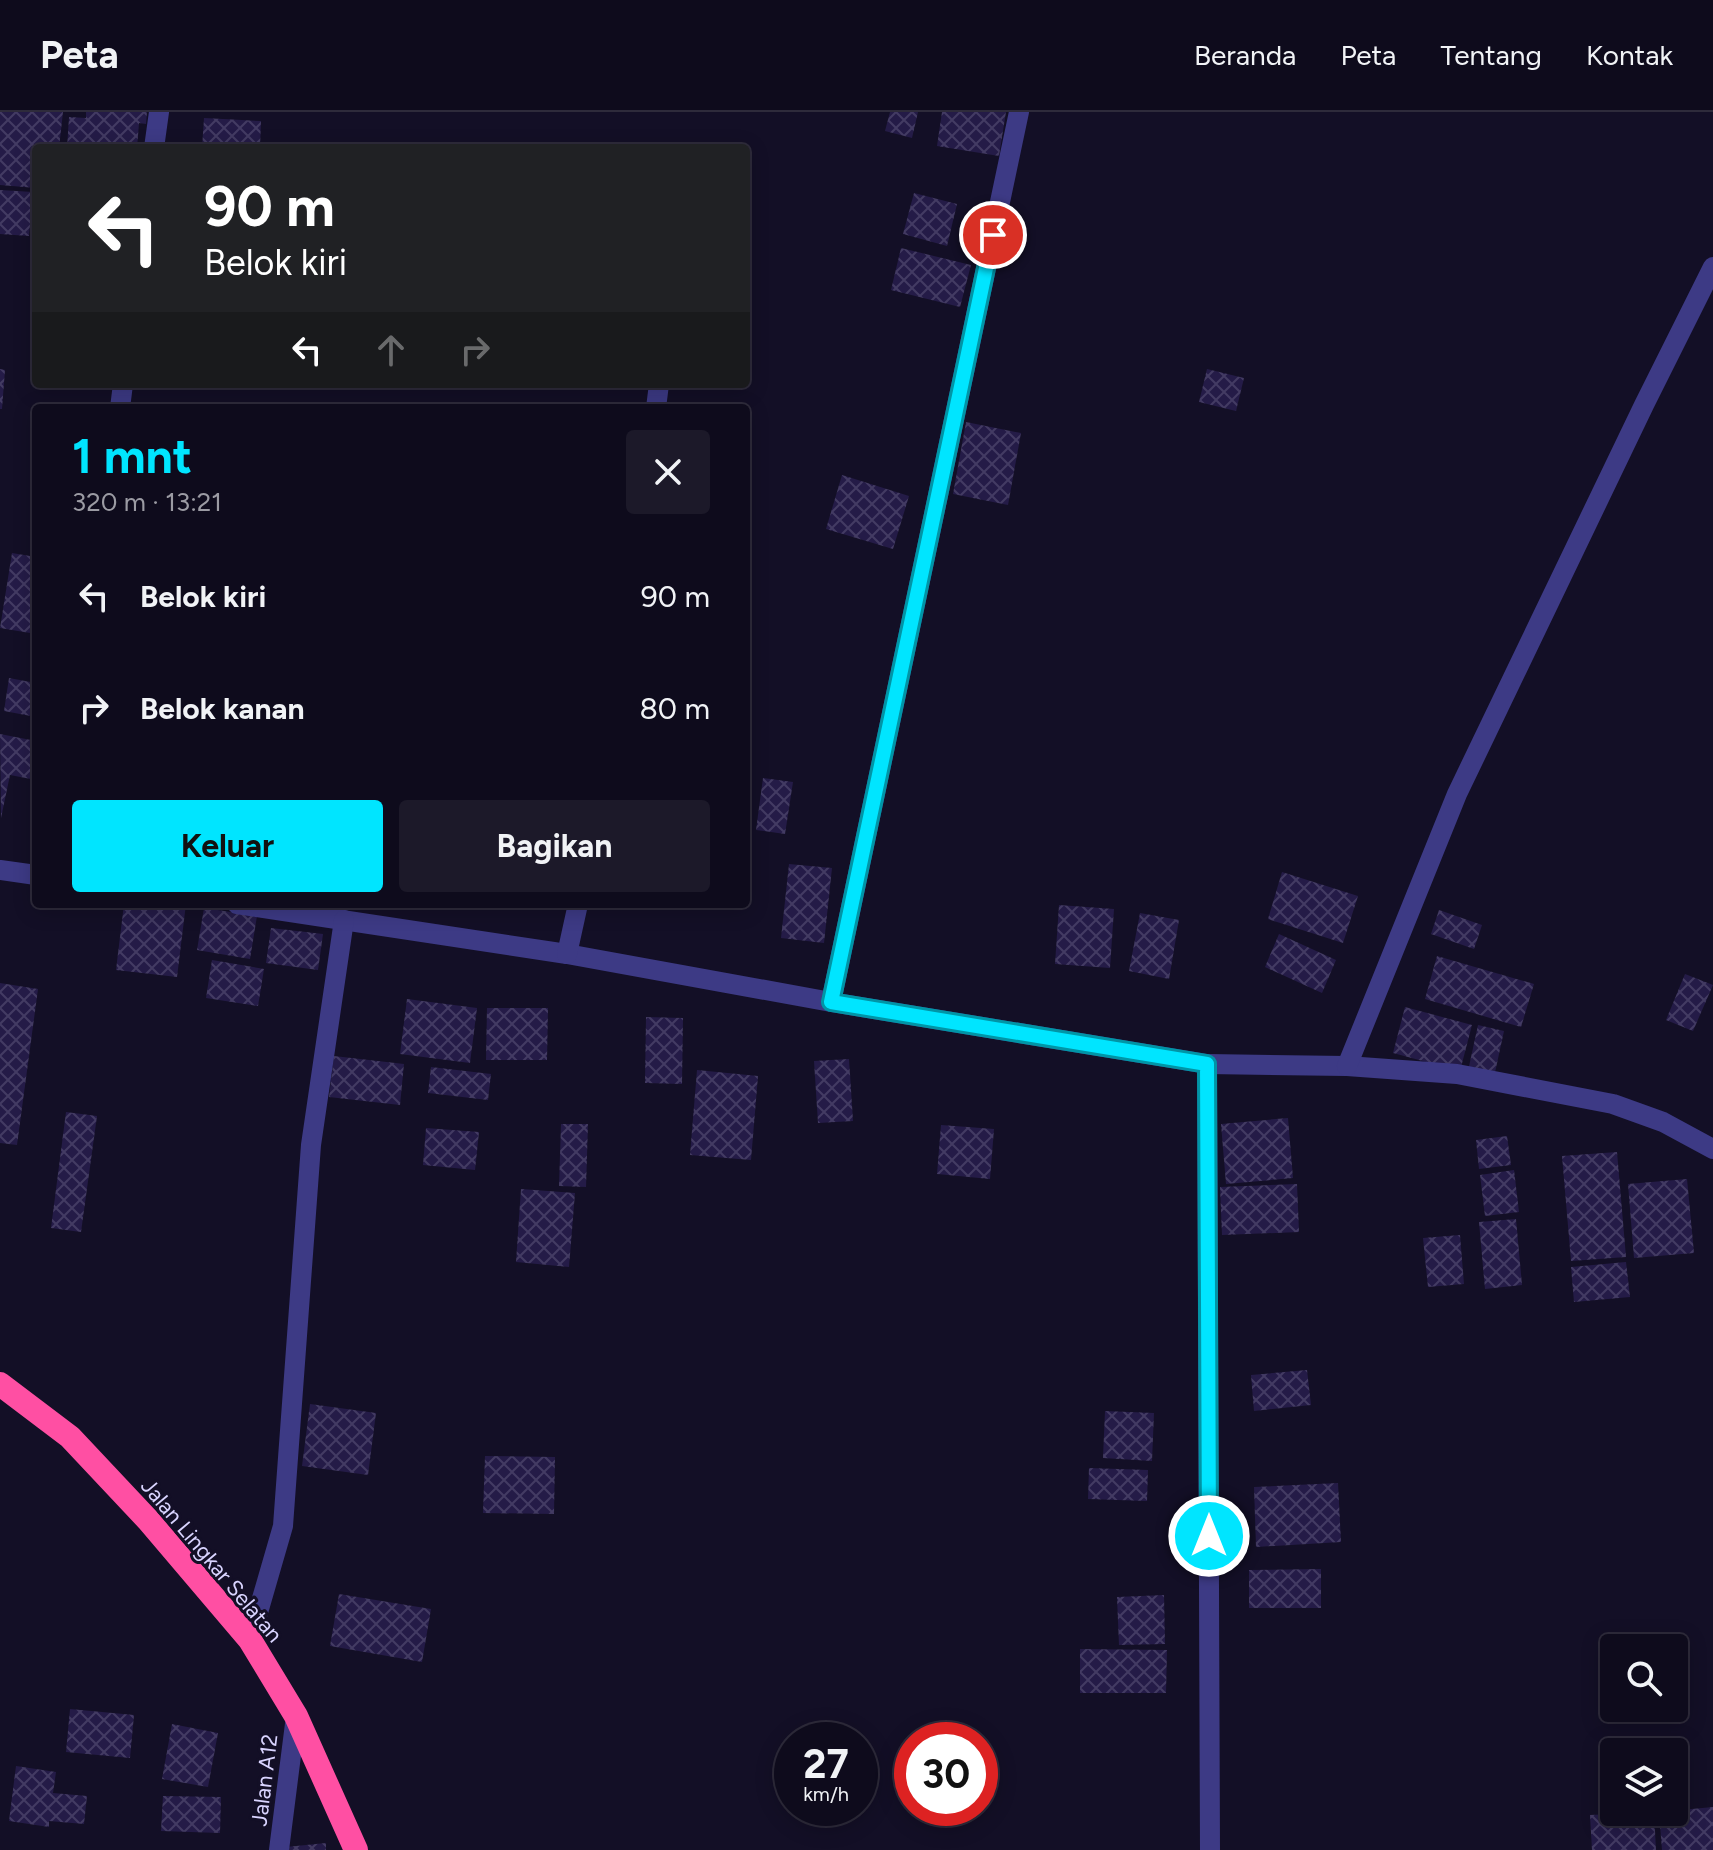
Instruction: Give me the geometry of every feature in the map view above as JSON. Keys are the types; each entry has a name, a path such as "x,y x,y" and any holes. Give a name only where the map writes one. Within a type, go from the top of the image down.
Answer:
{"highway":[{"name":"Jalan Lingkar Selatan","path":"0,1384 70,1437 148,1520 250,1640 296,1716 356,1850"}],"street":[{"path":"155,144 159,112"},
{"path":"831,1002 1019,112"},
{"path":"1347,1066 1457,794 1713,267"},
{"path":"0,870 32,874"},
{"path":"264,908 567,954 831,1002 1207,1064 1347,1066 1457,1074 1613,1104 1663,1122 1713,1149"},
{"path":"567,954 577,908"},
{"path":"250,1640 283,1526 311,1145 344,920"},
{"path":"1207,1064 1210,1850"},
{"name":"Jalan A12","path":"279,1850 296,1716"}],"building":[{"path":"0,112 63,112 59,144 32,144 32,188 0,185"},
{"path":"86,112 147,112 146,124 139,123 137,144 67,144 69,117 86,118"},
{"path":"890,112 918,112 912,138 885,131"},
{"path":"942,112 1006,112 999,156 937,146"},
{"path":"204,118 261,121 260,144 202,144"},
{"path":"0,190 32,192 29,236 0,234"},
{"path":"914,193 957,204 947,246 903,234"},
{"path":"901,248 971,265 960,307 891,290"},
{"path":"0,369 5,370 2,409 0,409"},
{"path":"1207,369 1244,378 1236,411 1199,402"},
{"path":"966,422 1021,433 1008,505 953,494"},
{"path":"842,475 909,496 893,549 826,529"},
{"path":"12,553 32,556 32,633 0,628"},
{"path":"9,678 32,682 32,716 4,711"},
{"path":"0,734 32,740 32,779 10,775 1,818"},
{"path":"763,778 793,782 785,834 756,830"},
{"path":"789,864 832,868 824,943 781,938"},
{"path":"1282,872 1358,896 1343,943 1268,919"},
{"path":"1059,905 1114,909 1110,968 1055,964"},
{"path":"124,908 186,908 177,977 116,970"},
{"path":"204,908 257,916 250,959 197,950"},
{"path":"1439,910 1482,925 1474,949 1431,934"},
{"path":"1140,913 1179,920 1169,979 1129,971"},
{"path":"271,928 323,934 318,970 266,963"},
{"path":"1279,934 1336,960 1322,993 1265,967"},
{"path":"1437,956 1534,984 1521,1027 1425,999"},
{"path":"212,960 264,969 258,1006 206,998"},
{"path":"1685,974 1713,985 1693,1031 1666,1020"},
{"path":"0,983 38,989 17,1145 0,1143"},
{"path":"407,999 477,1008 470,1063 400,1054"},
{"path":"1405,1007 1472,1025 1460,1071 1393,1053"},
{"path":"487,1008 548,1008 547,1060 486,1060"},
{"path":"646,1017 683,1018 682,1084 645,1083"},
{"path":"1478,1025 1504,1031 1494,1077 1468,1071"},
{"path":"334,1056 404,1064 400,1105 329,1097"},
{"path":"849,1059 853,1121 818,1123 814,1061"},
{"path":"431,1067 491,1074 488,1100 428,1093"},
{"path":"697,1070 758,1076 751,1160 690,1155"},
{"path":"66,1112 97,1116 81,1232 51,1228"},
{"path":"1288,1118 1293,1178 1226,1184 1221,1124"},
{"path":"561,1124 588,1124 586,1187 559,1186"},
{"path":"941,1125 994,1129 990,1179 937,1174"},
{"path":"426,1128 479,1132 475,1170 423,1165"},
{"path":"1507,1136 1511,1165 1479,1169 1476,1140"},
{"path":"1617,1152 1626,1257 1571,1261 1562,1156"},
{"path":"1514,1170 1519,1212 1485,1216 1480,1175"},
{"path":"1687,1179 1694,1253 1634,1258 1628,1184"},
{"path":"1297,1184 1299,1232 1222,1235 1220,1187"},
{"path":"521,1189 575,1193 569,1267 516,1262"},
{"path":"1516,1219 1522,1285 1485,1289 1479,1222"},
{"path":"1460,1235 1464,1284 1428,1287 1423,1238"},
{"path":"1626,1262 1630,1297 1574,1302 1571,1267"},
{"path":"1307,1370 1311,1405 1254,1411 1251,1375"},
{"path":"310,1404 376,1413 368,1475 302,1466"},
{"path":"1105,1411 1154,1413 1152,1461 1103,1458"},
{"path":"485,1456 555,1457 554,1514 483,1513"},
{"path":"1089,1468 1148,1470 1147,1501 1088,1499"},
{"path":"1338,1483 1341,1542 1256,1547 1254,1487"},
{"path":"1321,1569 1321,1608 1249,1608 1249,1570"},
{"path":"339,1594 431,1609 422,1662 330,1646"},
{"path":"1164,1595 1165,1644 1119,1645 1117,1597"},
{"path":"1080,1649 1167,1650 1166,1693 1080,1693"},
{"path":"70,1709 134,1715 130,1758 66,1752"},
{"path":"172,1724 218,1733 208,1787 162,1779"},
{"path":"16,1766 56,1772 53,1793 87,1796 84,1824 49,1821 49,1827 9,1821"},
{"path":"163,1796 221,1797 220,1833 161,1831"},
{"path":"1713,1807 1713,1850 1662,1850 1660,1826 1688,1826 1688,1809"},
{"path":"1590,1815 1600,1815 1600,1826 1655,1826 1656,1850 1592,1850"},
{"path":"326,1843 326,1850 276,1850 276,1848"}],"route":[{"path":"993,235 831,1002 1207,1064 1209,1536"}]}
